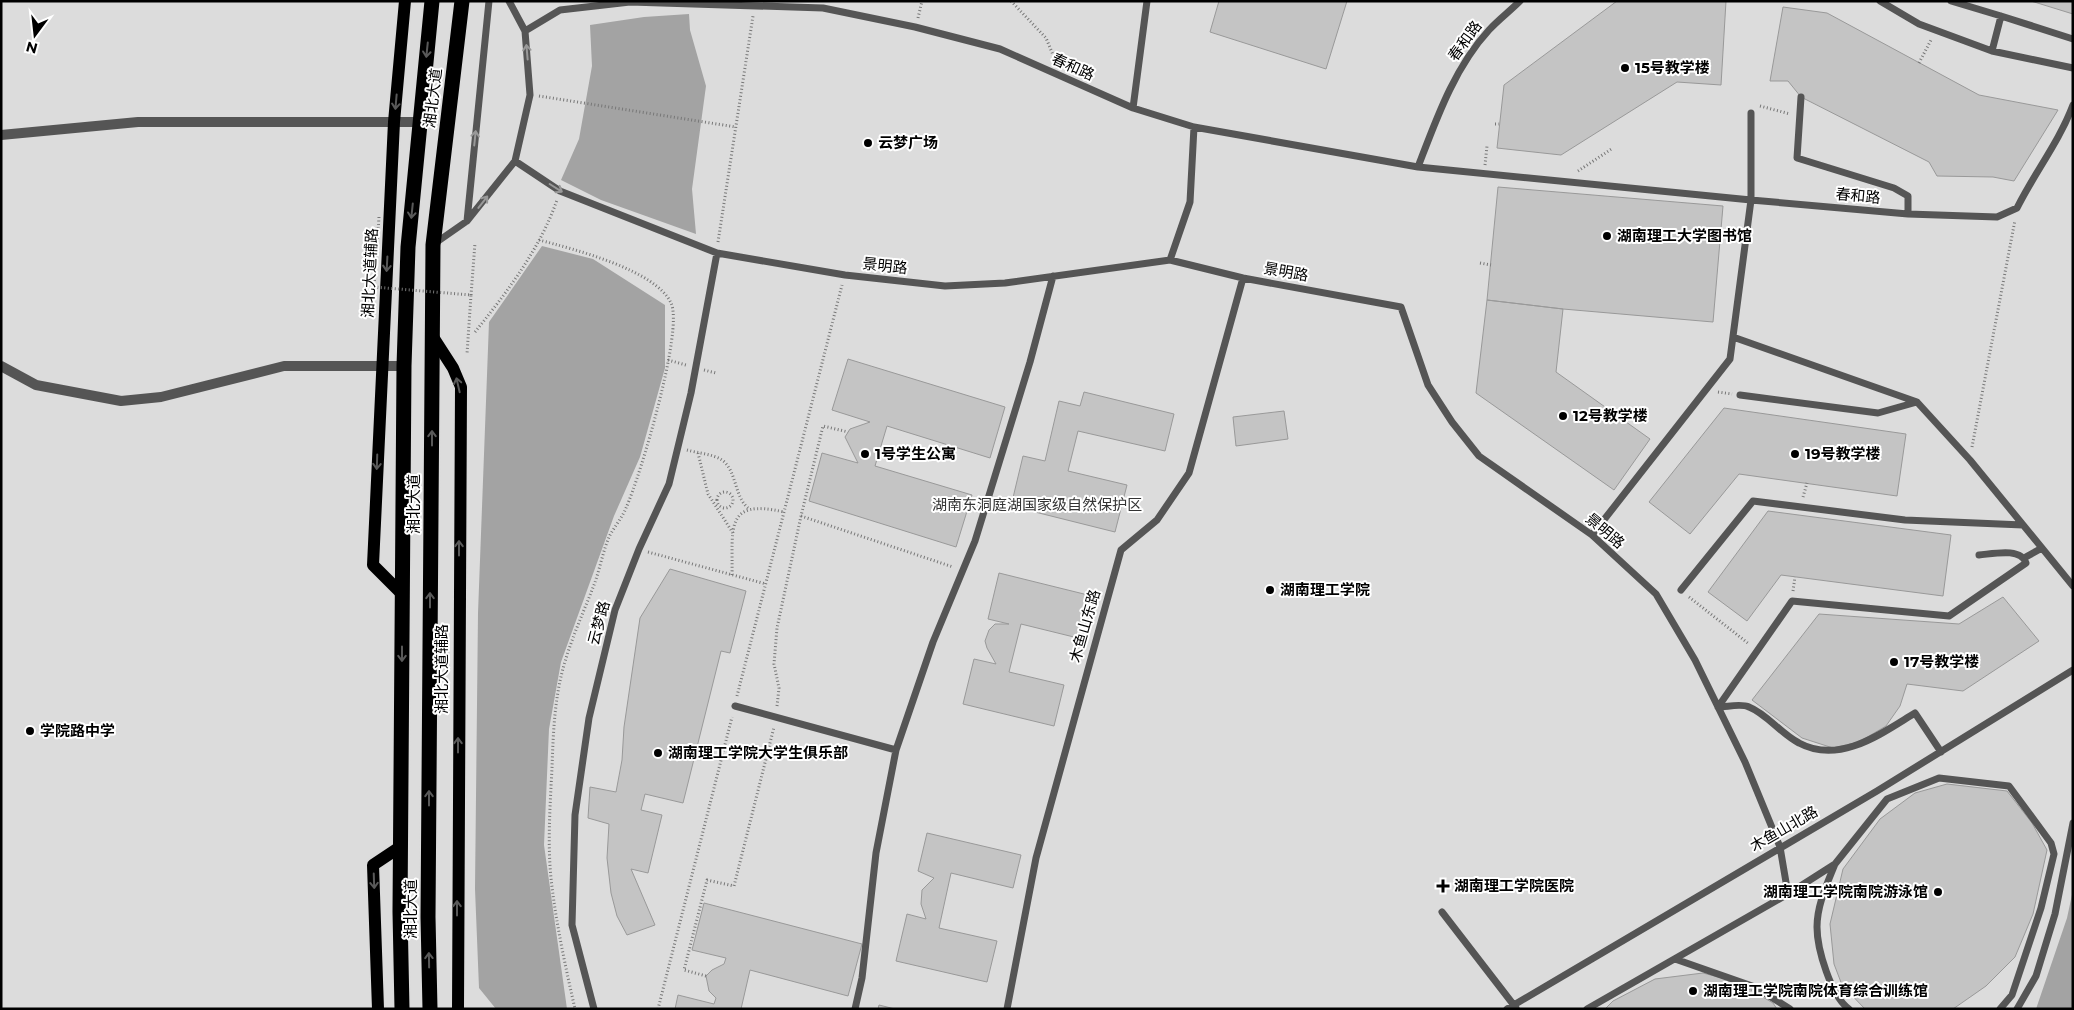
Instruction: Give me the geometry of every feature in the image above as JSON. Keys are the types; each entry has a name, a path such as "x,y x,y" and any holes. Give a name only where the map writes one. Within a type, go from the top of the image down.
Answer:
{"highway":[{"name":"湘北大道","path":"402,1009 400,847 404,366 408,246 432,1"},
{"name":"湘北大道","path":"430,1009 428,917 433,244 462,1"}],"main road":[{"name":"湘北大道辅路","path":"402,594 373,565 394,122 406,1"},
{"name":"湘北大道辅路","path":"433,337 453,368 461,387 458,1009"},
{"path":"378,1009 374,865 400,847"}],"street":[{"path":"1,135 138,122 420,122"},
{"path":"1,366 36,385 121,400 161,396 284,366 404,366"}],"lane":[{"path":"467,221 489,1"},
{"path":"433,244 467,221 515,161 530,95 524,31 509,1"},
{"path":"1133,108 1147,1"},
{"name":"春和路","path":"1418,167 1436,118 1465,62 1489,30 1520,1"},
{"path":"1950,1 2073,39"},
{"name":"春和路","path":"524,31 560,10 630,2 755,6 824,4 1000,50 1133,108 1194,127 1418,167 1908,214 1997,217 2017,208"},
{"path":"1882,2 1919,24 1992,51 2073,68"},
{"path":"1992,51 2000,16"},
{"path":"1801,97 1797,158 1894,188 1908,196 1908,214"},
{"path":"2017,208 2030,181 2063,132 2073,105"},
{"path":"1592,535 1730,359 1751,200 1751,113"},
{"path":"1170,260 1190,202 1194,127"},
{"name":"景明路","path":"515,161 560,191 717,253 845,275 945,286 1005,283 1170,260 1243,278 1401,307 1428,385 1452,422 1479,456 1592,535 1656,594 1695,660 1745,762 1780,848 1788,894"},
{"name":"云梦路","path":"594,1009 572,925 575,815 589,718 615,610 639,549 669,484 696,367 717,253"},
{"path":"855,1009 862,978 876,853 896,750 933,642 975,541 1030,362 1053,276"},
{"name":"木鱼山东路","path":"1007,1009 1036,858 1121,550 1157,520 1189,473 1243,278"},
{"path":"1733,337 1917,402 1970,460 2073,586"},
{"path":"1740,395 1878,413 1917,402"},
{"path":"1681,590 1752,501 1905,520 2023,525"},
{"path":"2024,558 2042,548"},
{"path":"1718,707 1792,601 1949,616 2026,564 2024,558 2018,554 1979,555"},
{"name":"木鱼山北路","path":"1512,1007 1941,752 2073,670"},
{"path":"735,706 896,750"},
{"path":"1718,707 1748,706 1799,744 1826,750 1850,748 1873,739 1915,713 1941,752"},
{"path":"1850,1009 1827,976 1817,928 1820,902 1835,864 1887,800 1939,778 2009,786 2051,843 2054,854 2041,908 2012,995 2000,1009"},
{"path":"2017,1009 2036,976 2056,914 2073,823"},
{"path":"1587,1009 1788,894 1835,864"},
{"path":"1442,912 1512,1007"},
{"path":"1674,959 1755,987 1790,1009"}],"path":[{"path":"1011,1 1046,38 1062,77"},
{"path":"915,27 921,2"},
{"path":"717,253 755,6"},
{"path":"1919,62 1936,31"},
{"path":"530,95 736,127"},
{"path":"1759,106 1800,116"},
{"path":"1485,170 1488,146"},
{"path":"1562,182 1613,148"},
{"path":"475,332 500,300 539,240 560,191"},
{"path":"1970,460 2017,208"},
{"path":"379,217 374,286 471,294"},
{"path":"539,240 604,260 635,273 664,292 672,305 674,319 668,360 644,462 626,510 610,535 560,679 552,730 549,831 552,887 575,1009"},
{"path":"467,354 475,243"},
{"path":"1480,263 1490,265"},
{"path":"658,1009 845,275"},
{"path":"668,360 696,367"},
{"path":"1706,390 1740,395"},
{"path":"706,976 684,970 707,880 734,886 776,717 779,688 774,664 777,628 823,426 848,432"},
{"path":"678,448 721,459 728,466 742,503 748,508 784,512"},
{"path":"698,453 708,494 716,503 733,534"},
{"path":"716,503 721,492 727,492 733,496"},
{"path":"733,496 739,494"},
{"path":"716,503 728,507 733,502 733,496"},
{"path":"732,575 733,527 740,513 748,508"},
{"path":"801,516 963,570"},
{"path":"639,549 766,584"},
{"path":"1681,590 1757,650"}],"green space":[{"name":"湖南东洞庭湖国家级自然保护区","path":"1,1 2073,1 2073,1009 1,1009"}],"shaded area":[{"path":"689,14 690,30 706,86 692,189 696,234 601,200 561,180 579,139 592,66 590,25 644,17"},
{"path":"542,246 593,259 665,305 665,368 640,457 614,516 561,662 549,729 544,845 567,1009 496,1009 479,988 475,889 478,613 489,322"},
{"path":"2073,890 2073,1009 2036,1009 2067,918"}],"building":[{"path":"1219,1 1347,1 1326,69 1210,32"},
{"name":"15号教学楼","path":"1617,1 1726,1 1721,85 1677,82 1561,155 1497,148 1504,85"},
{"path":"2031,1 2073,1 2073,14"},
{"path":"1783,7 1827,13 1979,95 2058,110 2014,181 1993,177 1937,176 1929,162 1801,97 1788,81 1770,81"},
{"name":"湖南理工大学图书馆","path":"1498,187 1723,206 1713,322 1563,309 1487,300"},
{"name":"12号教学楼","path":"1487,300 1563,309 1556,372 1650,439 1614,490 1476,393"},
{"name":"1号学生公寓","path":"848,359 1005,407 990,458 887,426 875,466 972,495 956,547 809,501 822,453 858,463 845,437 850,429 870,422 832,410"},
{"path":"1084,392 1174,414 1165,451 1078,431 1068,471 1127,485 1115,532 1011,506 1023,456 1045,461 1059,401 1080,406"},
{"name":"19号教学楼","path":"1724,408 1906,434 1897,496 1739,474 1690,534 1649,502"},
{"path":"1284,411 1288,439 1236,446 1233,417"},
{"path":"1768,511 1951,535 1943,596 1781,575 1747,621 1708,592"},
{"name":"湖南理工学院大学生俱乐部","path":"670,569 746,591 730,653 721,651 683,803 645,794 641,810 662,815 648,873 631,869 655,925 627,935 617,916 611,893 607,858 609,824 588,818 590,787 616,792 622,760 624,727 640,618"},
{"path":"999,573 1092,596 1082,639 1021,624 1009,672 1064,685 1054,726 963,704 974,659 996,664 985,641 989,630 995,624 1009,624 988,619"},
{"name":"17号教学楼","path":"2003,597 2039,641 1963,691 1907,684 1900,706 1886,726 1859,742 1833,748 1802,738 1752,700 1819,614 1959,624"},
{"name":"湖南理工学院南院游泳馆","path":"1947,784 2007,791 2032,823 2047,850 2033,914 2015,957 1986,986 1953,1009 1865,1009 1842,985 1834,964 1830,924 1843,869 1880,819 1915,793"},
{"path":"927,833 1021,855 1013,888 951,873 939,928 997,941 987,982 896,961 907,914 926,919 921,904 922,890 934,878 918,871"},
{"path":"704,903 862,944 848,996 750,970 741,1009 675,1009 678,995 714,1004 716,998 709,991 706,976 712,970 724,964 726,958 692,950"},
{"name":"湖南理工学院南院体育综合训练馆","path":"1703,973 1737,982 1773,1003 1777,1009 1605,1009 1613,1001 1655,979"},
{"path":"879,1005 895,1009 878,1009"}],"place":[{"name":"15号教学楼","path":"1625,68"},
{"name":"云梦广场","path":"868,143"},
{"name":"湖南理工大学图书馆","path":"1607,236"},
{"name":"12号教学楼","path":"1563,416"},
{"name":"1号学生公寓","path":"865,454"},
{"name":"19号教学楼","path":"1795,454"},
{"name":"湖南理工学院","path":"1270,590"},
{"name":"17号教学楼","path":"1894,662"},
{"name":"学院路中学","path":"30,731"},
{"name":"湖南理工学院大学生俱乐部","path":"658,753"},
{"name":"湖南理工学院医院","path":"1443,886"},
{"name":"湖南理工学院南院游泳馆","path":"1938,892"},
{"name":"湖南理工学院南院体育综合训练馆","path":"1693,991"}]}
